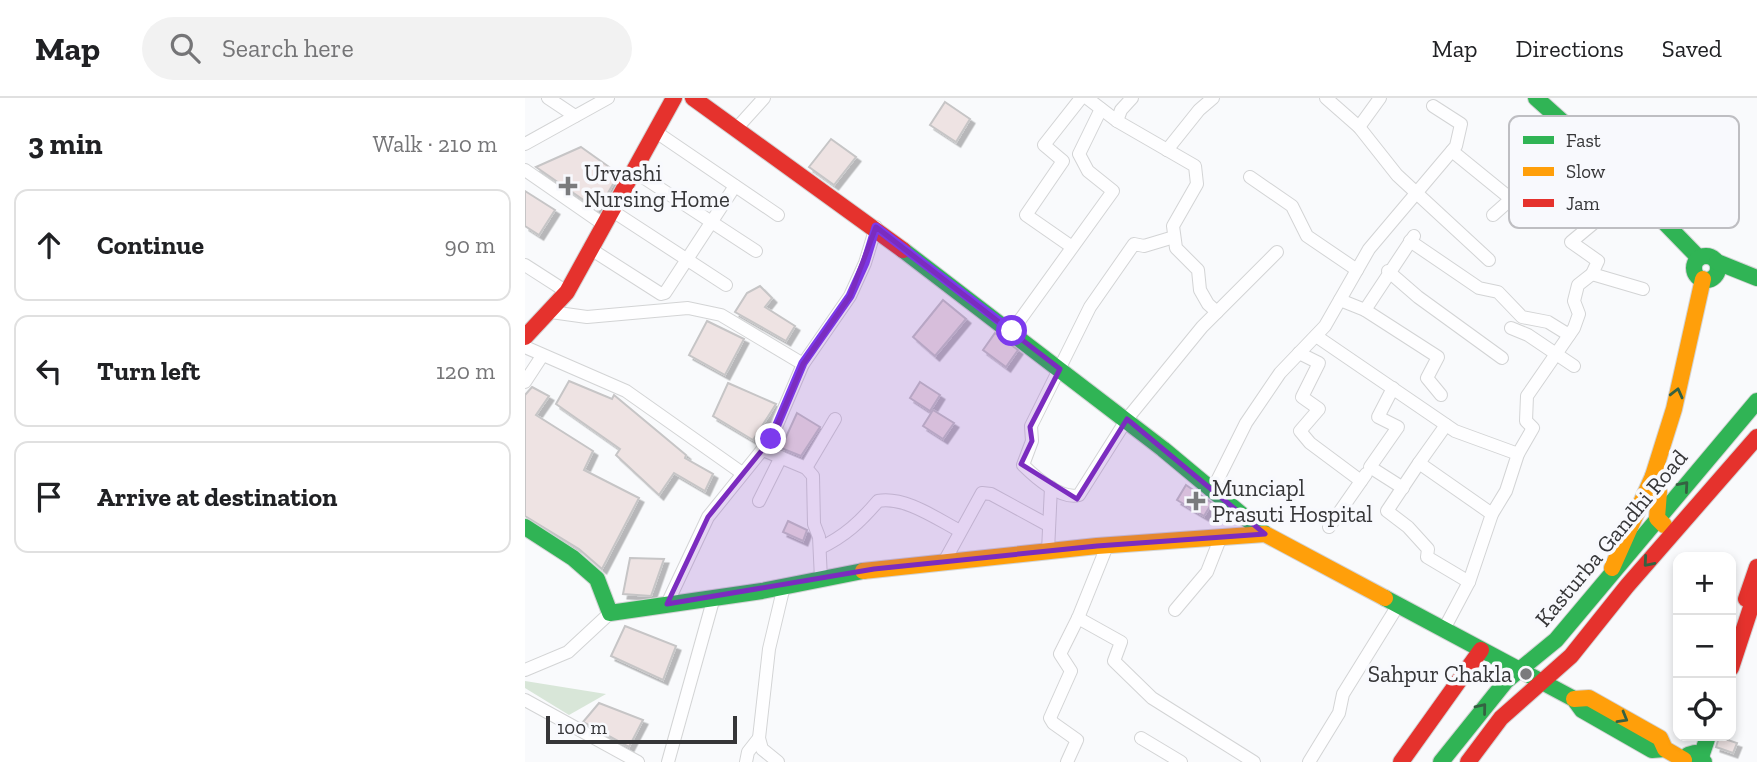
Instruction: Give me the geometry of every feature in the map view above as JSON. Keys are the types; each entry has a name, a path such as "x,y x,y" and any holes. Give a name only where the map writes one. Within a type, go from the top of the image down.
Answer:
{"street":[{"path":"548,98 575,116"},
{"path":"525,144 608,98"},
{"path":"525,337 567,292 674,98"},
{"path":"693,98 876,227 1214,487 1265,534 1397,607 1574,699 1589,698 1660,738 1665,749 1693,759"},
{"path":"736,129 764,98"},
{"path":"1072,247 1026,215 1063,161 1044,145 1084,98 1117,121 1195,166 1197,184 1173,226 1175,248 1198,270 1200,290 1207,304 1217,312"},
{"path":"1117,121 1121,110 1132,98"},
{"path":"1167,150 1199,110 1213,98"},
{"path":"1326,98 1359,127 1397,175 1489,260"},
{"path":"1359,127 1380,98"},
{"path":"1536,98 1556,116"},
{"path":"1214,487 1246,424 1280,373 1316,335 1369,249 1456,146 1461,124 1433,106"},
{"path":"1012,331 1113,191 1088,171 1079,153 1101,109"},
{"path":"656,132 778,215"},
{"path":"1452,151 1509,197"},
{"path":"525,170 687,260 726,285"},
{"path":"635,172 756,251"},
{"path":"1250,177 1292,205 1307,236 1357,270"},
{"path":"589,248 661,294 667,292 736,186"},
{"path":"1493,215 1509,201"},
{"path":"667,604 709,517 762,450 781,418 803,363 850,296 865,263 876,227"},
{"path":"1443,631 1469,582 1492,514 1513,475 1518,454 1533,428 1525,421 1527,396 1569,335 1579,314 1574,301 1578,285 1592,274 1598,261 1571,242 1588,228"},
{"path":"1670,228 1699,258"},
{"path":"1174,237 1144,246 1134,244 1090,307 1031,426 1032,441 1023,462 1025,467 1051,487 1072,497 1079,495 1127,419 1217,312 1277,252"},
{"path":"1365,310 1388,271 1413,238 1479,288 1498,292 1521,317 1548,322 1569,335"},
{"path":"1699,258 1710,257 1757,278"},
{"path":"1699,258 1695,272 1703,279"},
{"path":"1703,279 1716,274 1717,262"},
{"path":"525,265 567,292"},
{"path":"1388,271 1418,297 1502,358"},
{"path":"1592,274 1643,289"},
{"path":"1611,572 1653,476 1674,409 1703,279"},
{"path":"1340,300 1365,310 1438,358 1427,378 1441,395"},
{"path":"551,312 587,317 688,308 721,315 803,363"},
{"path":"1511,328 1528,335 1574,366"},
{"path":"1316,335 1446,425 1518,454"},
{"path":"525,347 626,391 742,473"},
{"path":"1299,354 1319,363 1302,397 1319,409 1300,431 1310,443 1361,481"},
{"path":"525,382 542,356"},
{"path":"1329,527 1398,427 1378,417 1393,388"},
{"name":"Kasturba Gandhi Road","path":"1441,762 1485,704 1519,670 1556,640 1757,401"},
{"path":"806,468 835,419"},
{"path":"1446,425 1387,511 1408,527 1428,550 1427,557 1469,582"},
{"name":"Kasturba Gandhi Road","path":"1468,762 1501,718 1571,656 1757,436"},
{"path":"762,450 806,468 813,476 814,524 820,548 821,579"},
{"path":"759,501 781,457"},
{"path":"1419,463 1492,514"},
{"path":"1370,467 1403,488"},
{"path":"1653,476 1659,492 1657,518 1673,534"},
{"path":"1048,551 1051,487"},
{"path":"944,562 978,498 986,493 1048,525"},
{"path":"820,548 842,537 860,523 878,501 884,500 901,502 961,531"},
{"path":"525,527 573,558 597,579 610,613"},
{"path":"525,670 568,652 610,613 874,569 1048,551 1265,534"},
{"path":"1175,610 1207,572 1220,539"},
{"path":"1067,762 1077,740 1050,718 1071,675 1070,668 1060,654 1078,618 1107,546"},
{"path":"1736,628 1757,567"},
{"path":"778,762 762,749 759,738 769,649 784,586"},
{"path":"1736,653 1757,589"},
{"path":"668,762 715,597"},
{"path":"1309,762 1339,713 1343,694 1397,607"},
{"path":"1078,618 1121,642 1114,662 1152,698 1254,762"},
{"path":"1401,762 1481,650"},
{"path":"525,699 638,762"},
{"path":"746,762 748,752 759,738"},
{"path":"1141,738 1181,762"},
{"path":"1693,759 1697,741"},
{"path":"1693,759 1705,741"}],"highlighted area":[{"path":"876,227 1060,369 1030,427 1032,441 1021,464 1077,499 1127,419 1265,534 1097,546 874,569 667,604 708,517 771,439 803,364 850,296"}],"green space":[{"path":"525,681 606,694 569,715 525,688"}],"building":[{"path":"945,102 970,119 956,142 930,125"},
{"path":"831,139 856,157 834,185 809,167"},
{"path":"581,147 619,174 598,210 536,167"},
{"path":"525,191 555,210 539,235 525,226"},
{"path":"760,286 772,298 765,307 795,326 786,341 735,312 747,293"},
{"path":"943,300 966,319 935,356 913,337"},
{"path":"707,321 744,339 725,375 689,355"},
{"path":"995,333 1018,350 1006,367 983,350"},
{"path":"569,381 612,399 614,395 686,455 685,458 713,474 705,491 674,473 659,495 616,455 620,449 556,404"},
{"path":"920,382 940,395 930,411 910,398"},
{"path":"728,383 776,404 753,440 713,416"},
{"path":"532,387 549,396 536,415 593,451 584,470 639,498 602,569 579,549 525,516 525,395"},
{"path":"933,410 954,423 943,439 923,426"},
{"path":"797,413 820,427 801,456 781,448"},
{"path":"1186,485 1212,503 1204,516 1177,500"},
{"path":"788,521 807,530 803,541 783,532"},
{"path":"630,558 664,559 651,596 623,594"},
{"path":"625,626 676,646 663,680 611,656"},
{"path":"599,703 643,720 629,747 583,722"},
{"path":"1718,741 1737,743 1733,753 1716,747"}],"traffic: fast":[{"path":"1536,98 1556,116"},
{"path":"1670,228 1699,258"},
{"path":"903,250 1163,449 1265,534"},
{"path":"1706,256 1714,260 1718,268 1714,276 1706,280 1698,276 1694,268 1698,260 1706,256"},
{"path":"1717,262 1757,278"},
{"path":"1441,762 1506,681 1556,640 1757,401"},
{"path":"525,527 573,558 597,579 610,613 762,591 863,571"},
{"path":"1385,598 1574,699 1582,710 1652,750 1665,749"},
{"path":"1701,757 1706,741"},
{"path":"1684,762 1688,755 1695,753 1704,762"}],"traffic: slow":[{"path":"1612,568 1653,476 1674,409 1703,279"},
{"path":"1653,476 1659,492 1657,518 1664,525"},
{"path":"863,571 1097,546 1265,534 1385,598"},
{"path":"1574,699 1589,698 1660,738 1665,749 1684,760"}],"traffic: jam":[{"path":"525,337 567,292 674,98"},
{"path":"693,98 903,250"},
{"path":"1468,762 1501,718 1571,656 1627,586 1757,437"},
{"path":"1746,599 1757,567"},
{"path":"1736,653 1757,589"},
{"path":"1401,762 1481,650"}],"place":[{"name":"Urvashi Nursing Home","path":"568,186"},
{"name":"Munciapl Prasuti Hospital","path":"1196,501"},
{"name":"Sahpur Chakla","path":"1526,674"}],"route":[{"path":"771,439 803,363 850,296 865,263 876,227 1012,331"}]}
